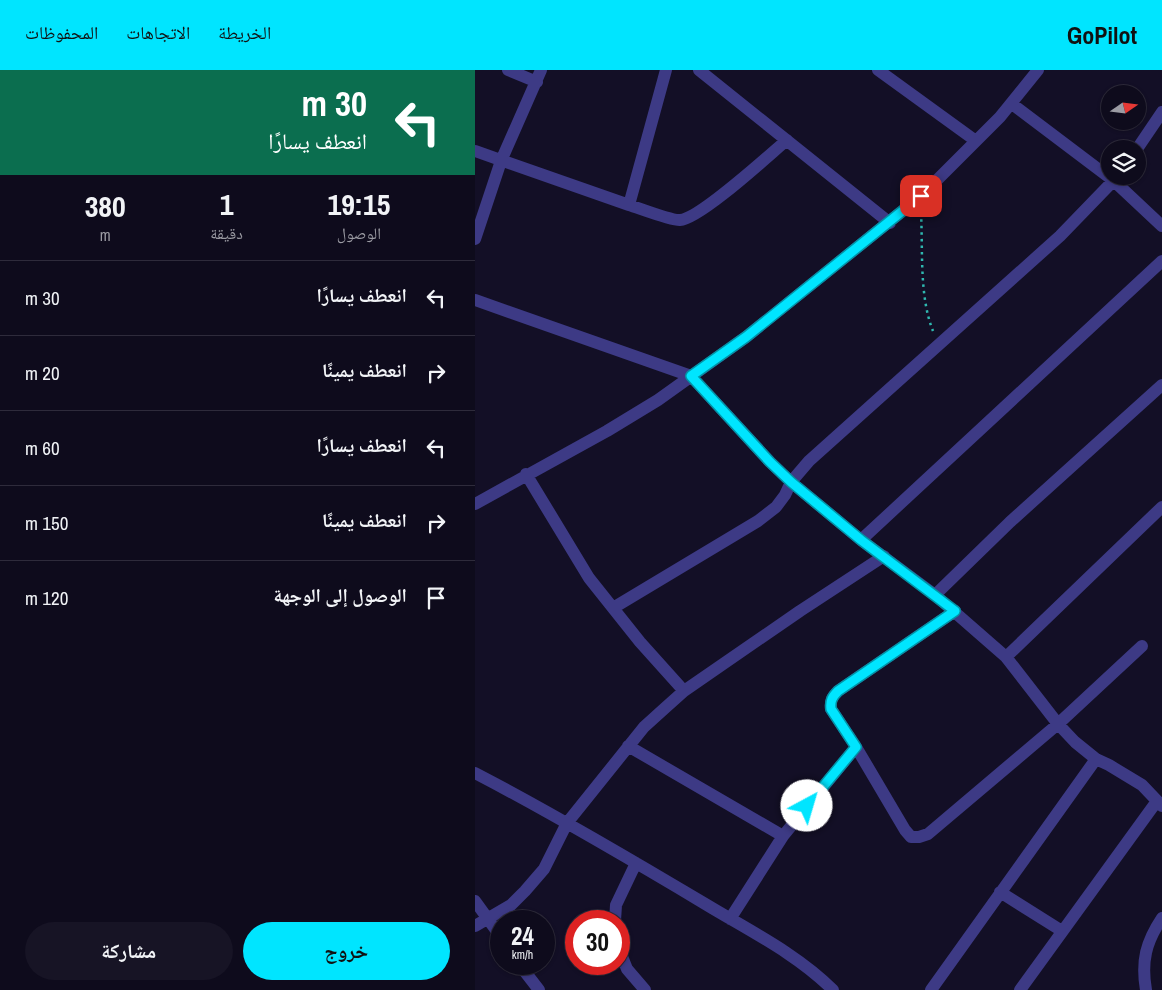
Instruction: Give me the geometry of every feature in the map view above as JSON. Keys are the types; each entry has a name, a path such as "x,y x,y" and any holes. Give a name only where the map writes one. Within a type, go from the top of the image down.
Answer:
{"street":[{"path":"475,239 501,161 539,76 508,70"},
{"path":"629,205 666,70"},
{"path":"699,70 889,223"},
{"path":"878,70 976,141"},
{"path":"475,504 526,474 607,431 658,400 746,337 921,196 1012,104 1038,70"},
{"path":"1012,104 1101,168"},
{"path":"1143,140 1162,112"},
{"path":"475,151 629,205 680,220 691,217 709,206 787,140"},
{"path":"613,608 758,521 776,507 785,495 791,482 809,461 1061,236 1110,185"},
{"path":"1122,185 1162,226"},
{"path":"861,540 1162,261"},
{"path":"475,300 691,376 770,462 791,482 861,540 955,611 1006,657 1058,724 1075,742 1096,759 1115,768 1142,785 1160,803 1062,931 1020,990"},
{"path":"935,595 1010,522 1162,385"},
{"path":"526,474 589,578 640,642 684,691"},
{"path":"1006,657 1160,513"},
{"path":"475,926 511,905 544,869 567,823 644,726 684,691 884,556"},
{"path":"955,611 838,691 830,702 831,709 911,837 928,834 1058,724 1142,646"},
{"path":"628,746 783,836"},
{"path":"730,919 783,836 856,747"},
{"path":"931,990 1096,759"},
{"path":"475,773 567,823 773,944 794,958 833,990"},
{"path":"616,910 616,905 636,863"},
{"path":"1000,892 1062,931"},
{"path":"475,901 490,920"},
{"path":"1146,990 1143,976 1143,960 1153,932 1162,918"},
{"path":"630,974 645,990"},
{"path":"527,975 539,990"}],"path":[{"path":"921,196 927,318 938,345"}],"route":[{"path":"807,806 856,747 831,709 830,702 832,697 955,611 861,540 791,482 770,462 691,376 746,337 921,196"}]}
